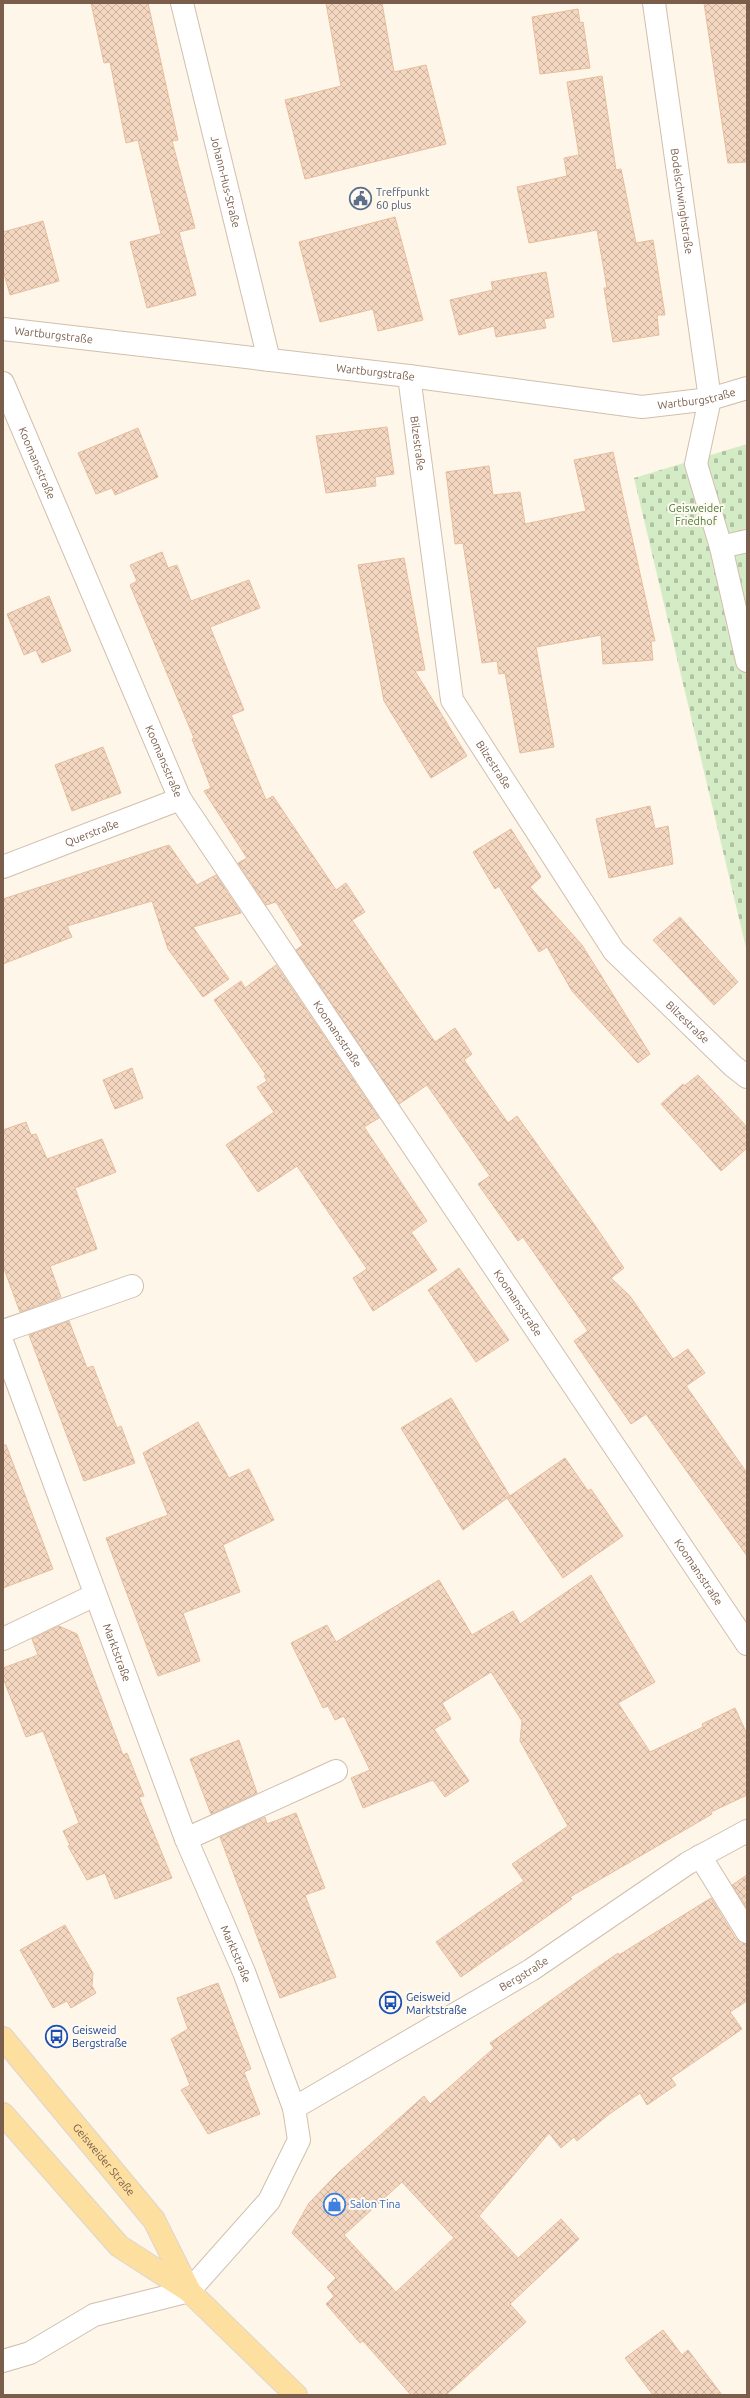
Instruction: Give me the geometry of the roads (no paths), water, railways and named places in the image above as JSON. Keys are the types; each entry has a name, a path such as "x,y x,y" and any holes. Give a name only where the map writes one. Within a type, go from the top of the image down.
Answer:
{"main road":[{"name":"Geisweider Straße","path":"3,2038 154,2220 189,2291"},
{"name":"Geisweider Straße","path":"3,2114 119,2246 189,2291 296,2395"}],"street":[{"name":"Johann-Hus-Straße","path":"182,3 268,360"},
{"name":"Bodelschwinghstraße","path":"654,3 710,399"},
{"name":"Wartburgstraße","path":"3,329 409,376 642,407 710,399 747,388"},
{"name":"Bilzestraße","path":"409,376 452,700 614,951 733,1066 747,1076"},
{"name":"Koomansstraße","path":"3,383 180,799 747,1644"},
{"path":"710,399 696,464 721,547 747,661"},
{"path":"721,547 747,541"},
{"name":"Querstraße","path":"3,867 180,799"},
{"path":"3,1332 132,1286"},
{"name":"Marktstraße","path":"3,1344 186,1839 244,1972 294,2108 299,2140 269,2201 189,2291"},
{"path":"3,1639 95,1595"},
{"path":"186,1839 336,1771"},
{"name":"Bergstraße","path":"294,2108 531,1970 700,1856 747,1831"},
{"path":"700,1856 747,1932"},
{"path":"3,2361 30,2354 94,2315 189,2291"}],"place":[{"name":"Treffpunkt 60 plus","path":"360,198"},
{"name":"Geisweid Marktstraße","path":"391,2003"},
{"name":"Geisweid Bergstraße","path":"57,2036"},
{"name":"Salon Tina","path":"335,2204"}],"park label":[{"name":"Geisweider Friedhof","path":"696,514"}]}
